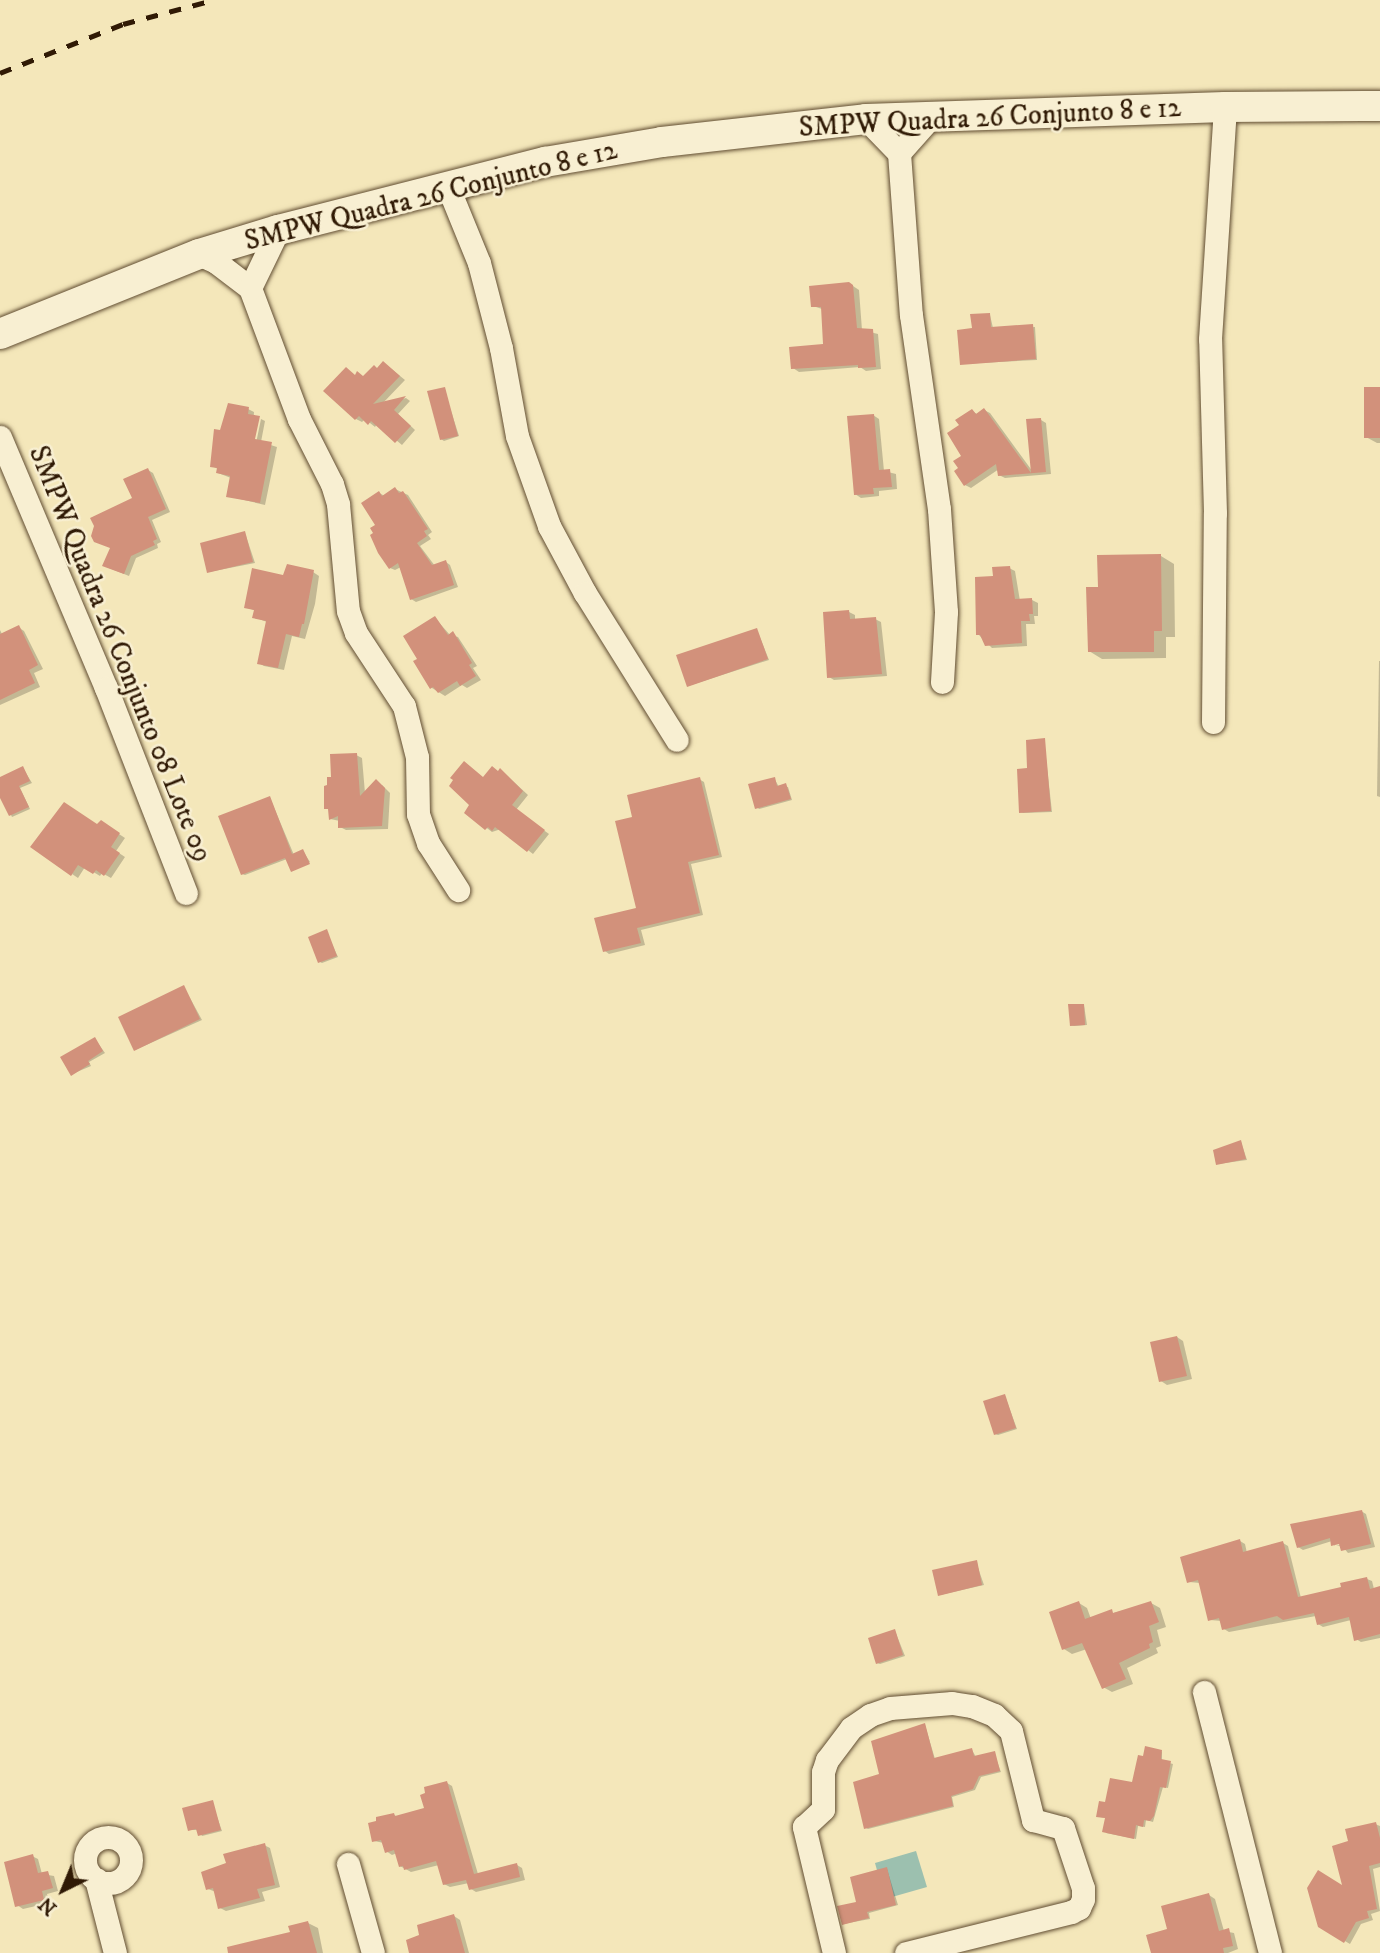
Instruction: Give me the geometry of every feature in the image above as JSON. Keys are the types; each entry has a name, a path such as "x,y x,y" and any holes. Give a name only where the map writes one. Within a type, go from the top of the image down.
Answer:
{"street":[{"name":"SMPW Quadra 26 Conjunto 8 e 12","path":"0,334 199,254 278,230 545,162 662,142 866,119 1225,107 1380,106"},
{"path":"1213,722 1215,513 1210,339 1225,107"},
{"path":"899,153 930,118"},
{"path":"866,119 899,153 912,326 939,509 946,612 942,682"},
{"path":"448,187 479,263 501,348 517,436 549,526 585,593 677,740"},
{"path":"250,288 278,230"},
{"path":"199,254 216,262 250,288 299,419 332,484 338,504 348,611 356,632 404,706 418,757 418,814 428,843 458,890"},
{"name":"SMPW Quadra 26 Conjunto 08 Lote 09","path":"0,438 106,688 186,893"},
{"path":"1204,1692 1270,1953"},
{"path":"834,1953 804,1827 823,1809 822,1772 839,1742 870,1714 890,1708 951,1703 972,1706 994,1715 1011,1731 1033,1820 1063,1828 1083,1888 1079,1908 964,1946 906,1953"},
{"path":"348,1864 373,1953"},
{"path":"96,1880 115,1953"}],"shaded area":[{"path":"916,1851 927,1887 885,1899 875,1863"}],"building":[{"path":"849,282 853,285 857,328 873,329 876,367 858,368 858,365 791,369 789,347 823,344 821,307 811,307 809,286"},
{"path":"990,313 991,327 1033,324 1036,359 960,365 957,330 972,328 970,314"},
{"path":"383,361 400,376 373,404 406,396 394,410 411,426 395,443 371,421 368,425 359,416 355,420 323,391 346,367 355,375 357,371 363,376 374,365 377,368"},
{"path":"445,387 458,436 440,440 427,391"},
{"path":"1364,387 1380,387 1380,438 1364,438"},
{"path":"228,403 249,407 248,414 260,416 255,439 272,442 260,503 226,497 230,476 216,473 217,468 210,467 214,429 220,430"},
{"path":"984,408 1031,473 1026,419 1041,418 1046,472 998,476 996,464 964,486 954,471 958,468 953,461 961,456 947,433 959,425 955,420 972,409 976,414"},
{"path":"874,414 879,470 890,469 892,487 873,488 874,494 854,495 847,416"},
{"path":"148,468 166,509 148,517 157,539 153,541 155,545 131,556 124,574 102,566 110,548 94,542 91,536 94,526 90,518 132,498 123,479"},
{"path":"395,487 399,493 403,491 428,529 424,531 427,536 417,543 432,565 446,560 454,585 410,600 398,563 389,569 378,553 370,535 373,533 370,528 375,525 361,503 379,491 382,496"},
{"path":"245,531 253,562 207,573 200,543"},
{"path":"1161,554 1162,631 1154,631 1154,652 1088,652 1086,587 1098,587 1097,555"},
{"path":"287,564 314,570 304,624 299,637 286,634 278,668 257,664 266,621 252,618 254,610 244,608 252,568 283,575"},
{"path":"1010,566 1015,599 1032,598 1033,614 1029,614 1030,621 1021,621 1022,643 985,646 980,635 976,635 975,577 993,576 992,567"},
{"path":"849,610 850,619 876,617 882,674 827,678 823,612"},
{"path":"435,616 448,635 453,631 472,663 469,665 476,676 460,686 457,681 438,693 433,687 430,689 413,661 417,659 403,636"},
{"path":"19,625 38,665 29,670 35,683 0,700 0,634"},
{"path":"757,628 768,659 687,687 676,655"},
{"path":"1045,738 1051,811 1019,813 1017,769 1027,768 1026,740"},
{"path":"357,753 360,796 376,779 385,788 382,826 338,828 338,816 329,820 328,809 324,809 324,786 327,785 327,777 331,777 330,754"},
{"path":"464,761 483,777 492,766 498,771 500,768 523,791 512,805 545,830 527,852 495,827 492,831 488,827 485,830 464,813 469,805 449,786 453,780 450,778"},
{"path":"23,766 30,781 19,786 29,807 9,816 0,798 0,777"},
{"path":"700,777 719,855 688,862 700,913 637,928 641,943 603,952 594,918 636,908 615,821 632,817 627,795"},
{"path":"775,777 777,786 786,783 791,799 755,809 748,784"},
{"path":"270,796 292,854 303,849 310,864 291,872 285,858 241,875 218,816"},
{"path":"64,802 97,824 101,820 120,833 111,847 120,853 104,876 96,870 93,874 78,865 71,876 30,847"},
{"path":"327,929 337,956 318,963 308,937"},
{"path":"184,985 200,1019 134,1051 118,1017"},
{"path":"1068,1004 1084,1004 1085,1025 1070,1026"},
{"path":"95,1037 103,1051 88,1061 90,1064 71,1076 60,1057"},
{"path":"1241,1140 1246,1159 1216,1165 1213,1150"},
{"path":"1177,1336 1187,1376 1159,1382 1150,1342"},
{"path":"1005,1394 1016,1428 994,1435 983,1401"},
{"path":"1362,1510 1371,1544 1341,1551 1339,1544 1331,1546 1330,1538 1297,1548 1290,1524"},
{"path":"1240,1539 1243,1552 1283,1541 1298,1597 1341,1587 1340,1583 1367,1577 1370,1589 1380,1586 1380,1634 1354,1641 1349,1617 1317,1625 1314,1613 1283,1620 1277,1616 1222,1630 1219,1618 1208,1621 1198,1580 1187,1583 1180,1557"},
{"path":"977,1560 982,1585 938,1596 932,1570"},
{"path":"1079,1601 1085,1619 1112,1609 1113,1613 1151,1601 1159,1622 1149,1626 1153,1642 1149,1644 1150,1648 1119,1663 1126,1679 1102,1689 1082,1643 1062,1650 1049,1612"},
{"path":"895,1629 903,1655 876,1664 868,1638"},
{"path":"925,1723 934,1758 972,1748 974,1756 995,1751 1000,1771 979,1776 973,1789 951,1796 953,1806 864,1829 853,1782 879,1774 871,1741"},
{"path":"1145,1746 1162,1750 1161,1759 1171,1761 1166,1788 1160,1787 1154,1816 1150,1821 1144,1820 1143,1827 1136,1825 1134,1839 1102,1832 1105,1818 1096,1817 1099,1801 1105,1802 1110,1778 1132,1782 1138,1755 1143,1756"},
{"path":"447,1781 474,1874 517,1863 520,1877 469,1890 466,1880 443,1885 436,1861 404,1870 403,1866 399,1867 394,1850 385,1853 381,1840 372,1842 368,1823 376,1821 376,1817 394,1813 395,1816 424,1808 420,1795 425,1793 424,1787"},
{"path":"213,1800 221,1830 198,1836 196,1829 188,1831 182,1808"},
{"path":"1376,1822 1380,1838 1380,1863 1369,1866 1377,1909 1367,1911 1369,1918 1356,1922 1344,1943 1318,1927 1307,1888 1318,1870 1342,1885 1332,1846 1348,1841 1345,1829"},
{"path":"265,1843 275,1885 257,1889 260,1898 218,1909 213,1888 206,1890 201,1872 226,1863 223,1854"},
{"path":"33,1854 38,1873 48,1871 53,1888 42,1891 44,1900 15,1907 4,1862"},
{"path":"887,1867 896,1905 867,1912 869,1918 842,1925 837,1906 856,1902 850,1877"},
{"path":"1209,1893 1219,1931 1229,1928 1233,1946 1223,1948 1224,1953 1151,1953 1146,1935 1167,1929 1161,1906"},
{"path":"454,1914 465,1953 409,1953 406,1940 419,1935 417,1925"},
{"path":"308,1921 317,1953 228,1953 227,1947 290,1932 288,1926"}],"railway":[{"path":"0,73 123,24 213,0"}]}
